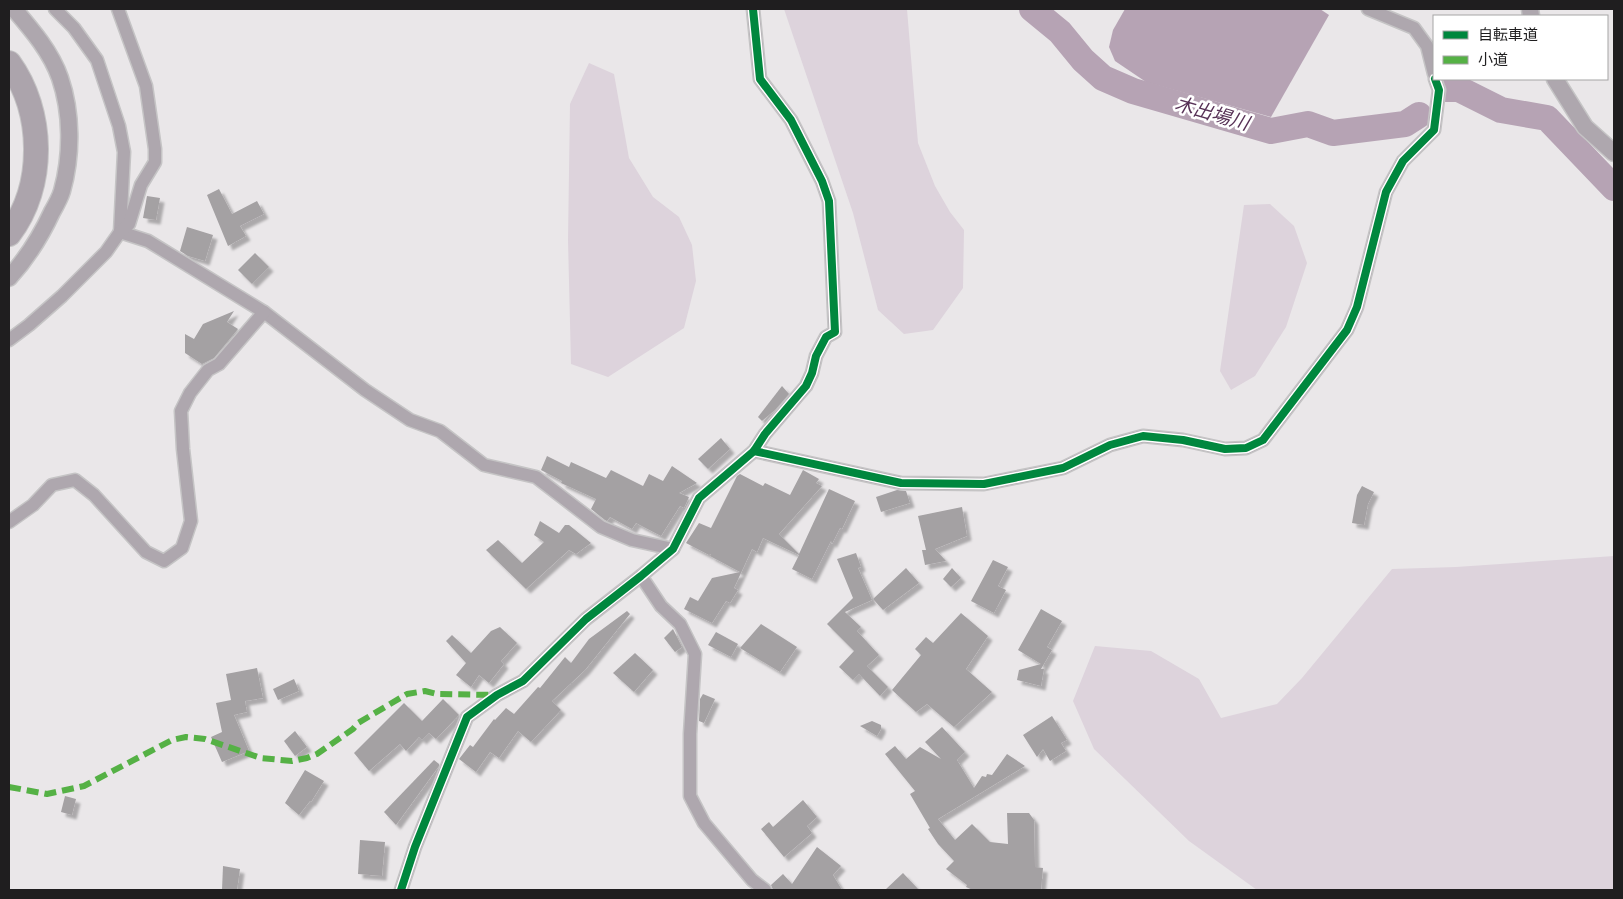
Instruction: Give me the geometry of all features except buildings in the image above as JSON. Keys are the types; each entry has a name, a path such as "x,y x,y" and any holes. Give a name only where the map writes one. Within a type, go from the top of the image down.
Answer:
{"highway":[{"path":"9,62 29,102 36,139 36,158 28,196 22,212 9,234"},
{"path":"9,94 18,118 20,140 16,183 9,202"}],"street":[{"path":"9,278 28,256 62,192 68,155 69,116 60,77 40,40 14,9"},
{"path":"55,9 74,28 97,60 119,126 124,152 120,232"},
{"path":"9,340 29,325 85,273 106,252 120,232 129,224 141,184 154,162 155,149 146,86 118,9"},
{"path":"401,890 414,848 467,717 497,695 523,681 586,619 673,549 699,498 754,451 765,434 806,386 812,373 816,356 826,337 835,332 829,201 822,180 791,120 760,79 753,9"},
{"path":"1368,9 1414,28 1427,46 1433,70"},
{"path":"754,451 901,483 984,484 1063,468 1110,445 1143,436 1183,440 1225,449 1246,448 1263,440 1348,330 1357,306 1386,192 1403,161 1434,130 1438,90 1436,80"},
{"path":"1556,80 1585,127 1614,153"},
{"path":"120,232 148,241 264,312 365,390 410,420 440,431 484,465 536,477 601,527 632,540 673,549"},
{"path":"9,522 34,505 52,485 75,480 94,495 146,552 164,561 182,548 191,521 183,448 182,411 190,393 208,370 219,364 264,312"},
{"path":"641,576 661,606 680,624 695,654 690,734 690,796 704,823 752,880 765,890"}],"shaded area":[{"path":"784,9 907,9 918,143 935,186 950,212 964,230 963,288 933,330 904,334 878,310 853,213"},
{"path":"1125,9 1320,9 1329,15 1271,117 1146,82 1115,61 1109,47 1113,30"},
{"path":"589,63 614,74 629,158 653,197 679,217 692,245 696,281 684,328 608,377 571,364 568,240 570,104"},
{"path":"1270,204 1294,226 1307,263 1286,327 1255,376 1231,390 1220,371 1244,205"},
{"path":"1614,556 1614,890 1257,890 1189,841 1094,749 1073,701 1095,646 1151,651 1199,679 1221,718 1277,704 1302,678 1392,569 1456,567"}],"waterway":[{"name":"木出場川","path":"1032,9 1060,32 1083,60 1103,78 1133,91 1271,131 1308,124 1333,133 1405,124 1419,115"},
{"name":"木出場川","path":"1446,89 1459,89 1501,110 1547,118 1614,188"}],"marked path":[{"path":"9,787 47,794 84,786 172,740 186,737 205,739 261,758 292,761 317,754 353,729 358,723 407,694 425,691 437,694 497,695"}],"cycle path":[{"path":"401,890 415,847 467,717 497,695 523,681 586,619 673,549 699,498 754,451 765,434 806,386 812,373 816,356 826,337 835,332 829,201 822,181 791,120 760,79 753,9"},
{"path":"754,451 901,483 984,484 1063,468 1110,445 1143,436 1183,440 1225,449 1246,448 1263,440 1347,330 1357,307 1386,192 1403,161 1434,130 1439,90 1435,80"}]}
